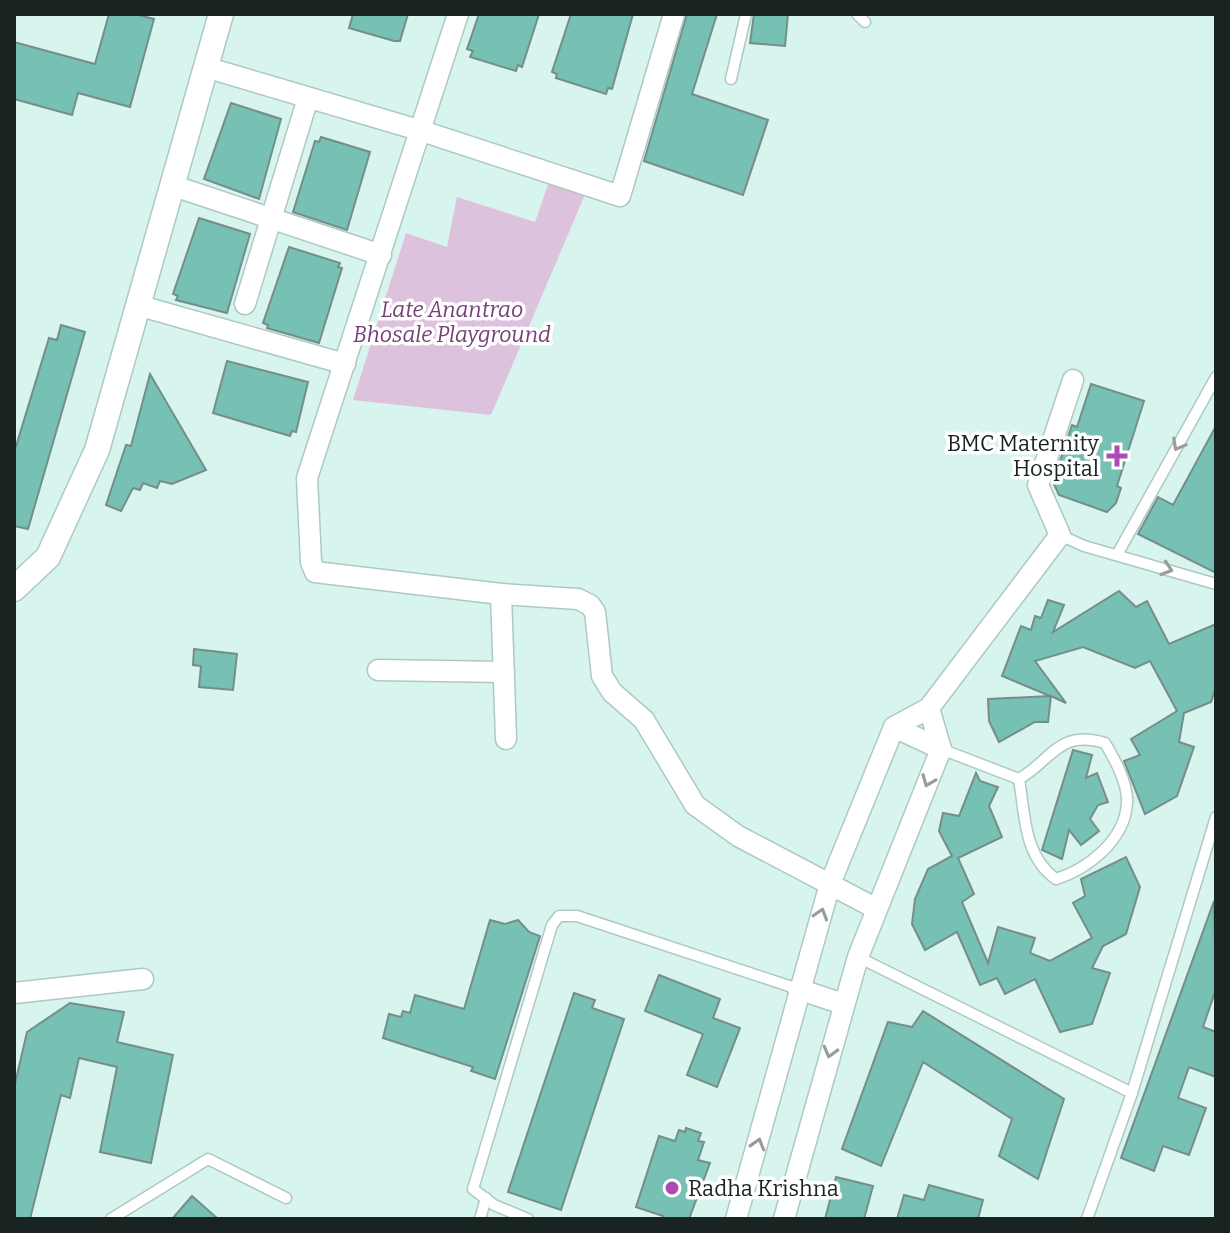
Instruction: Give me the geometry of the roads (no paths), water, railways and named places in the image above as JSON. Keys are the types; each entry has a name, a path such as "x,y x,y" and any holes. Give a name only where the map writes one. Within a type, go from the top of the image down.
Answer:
{"street":[{"path":"14,589 48,557 97,450 221,14"},
{"path":"458,14 307,478 311,562 315,572 501,594 578,599 590,605 595,612 602,676 612,692 644,720 695,805 738,836 875,908"},
{"path":"205,67 422,131 620,196 674,14"},
{"path":"245,304 308,98"},
{"path":"171,185 381,255"},
{"path":"137,305 345,364"},
{"path":"736,1219 798,989 830,884 894,727 929,708 1060,535 1038,485 1073,380"},
{"path":"501,594 506,739"},
{"path":"378,670 504,672"},
{"path":"784,1219 858,957 941,749 929,708"},
{"path":"894,727 941,749"},
{"path":"14,993 143,979"},
{"path":"798,989 843,1004"}],"lane":[{"path":"731,79 746,14"},
{"path":"1118,553 1216,377"},
{"path":"1060,535 1084,546 1118,553 1216,584"},
{"path":"941,749 1019,779 1032,772 1045,756 1074,739 1084,737 1105,743 1118,766 1127,803 1117,834 1075,873 1056,879 1042,869 1030,847 1019,779"},
{"path":"1087,1219 1132,1093 1216,817"},
{"path":"528,1219 473,1189 552,925 559,916 577,916 798,989"},
{"path":"858,957 1132,1093"},
{"path":"111,1219 208,1159 286,1198"},
{"path":"480,1219 486,1198"}],"place":[{"name":"BMC Maternity Hospital","path":"1117,456"},
{"name":"Radha Krishna","path":"672,1188"}],"park label":[{"name":"Late Anantrao Bhosale Playground","path":"452,322"}]}
